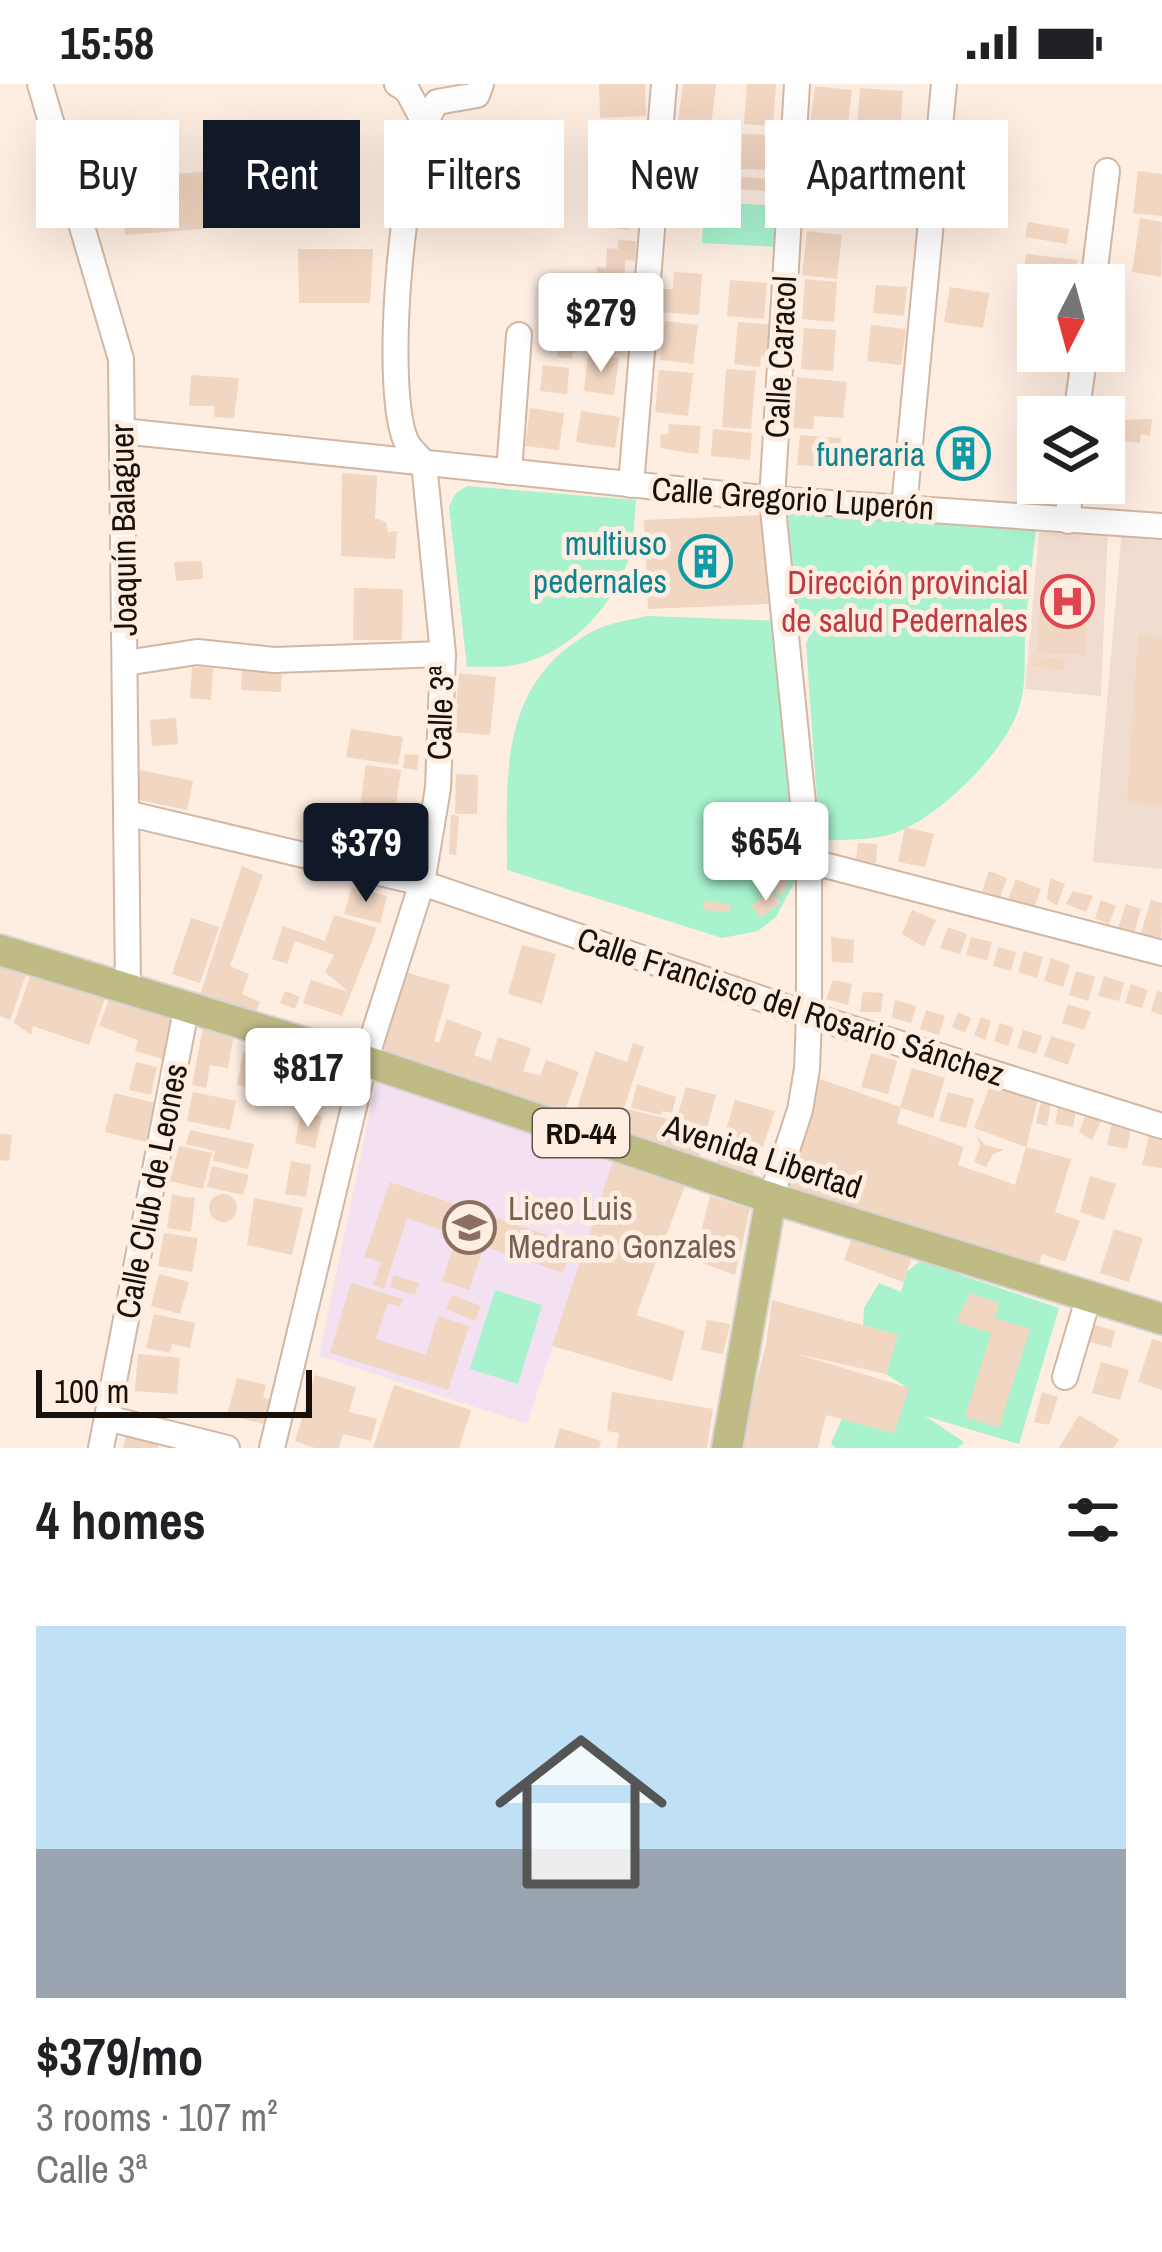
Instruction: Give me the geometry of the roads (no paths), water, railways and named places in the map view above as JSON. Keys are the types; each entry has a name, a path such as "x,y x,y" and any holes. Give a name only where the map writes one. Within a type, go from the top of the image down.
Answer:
{"main road":[{"name":"Avenida Libertad","path":"0,950 365,1061 771,1198 1161,1314"},
{"path":"727,1448 771,1198"}],"street":[{"name":"Joaquín Balaguer","path":"40,84 121,358 128,988"},
{"path":"397,84 407,90 423,120 436,102 478,95 481,84"},
{"path":"631,485 664,84"},
{"name":"Calle Caracol","path":"771,1198 800,1110 807,1069 809,861 772,499 796,84"},
{"path":"904,507 944,84"},
{"path":"1096,264 1107,171"},
{"name":"Calle 3ª","path":"272,1448 365,1061 422,883 438,788 442,654 424,463 406,441 398,389 396,302 403,228"},
{"path":"509,472 519,335"},
{"name":"Calle Gregorio Luperón","path":"122,431 772,499 1162,526"},
{"path":"1068,521 1069,504"},
{"path":"125,663 197,652 274,660 442,654"},
{"name":"Calle Francisco del Rosario Sánchez","path":"126,813 422,883 808,1015 1162,1126"},
{"path":"809,861 1162,952"},
{"name":"Calle Club de Leones","path":"101,1448 187,1005"},
{"path":"1065,1377 1089,1296"},
{"path":"107,1418 227,1448"}],"place":[{"name":"funeraria","path":"964,454"},
{"name":"multiuso pedernales","path":"706,562"},
{"name":"Dirección provincial de salud Pedernales","path":"1067,601"},
{"name":"Liceo Luis Medrano Gonzales","path":"469,1227"}]}
